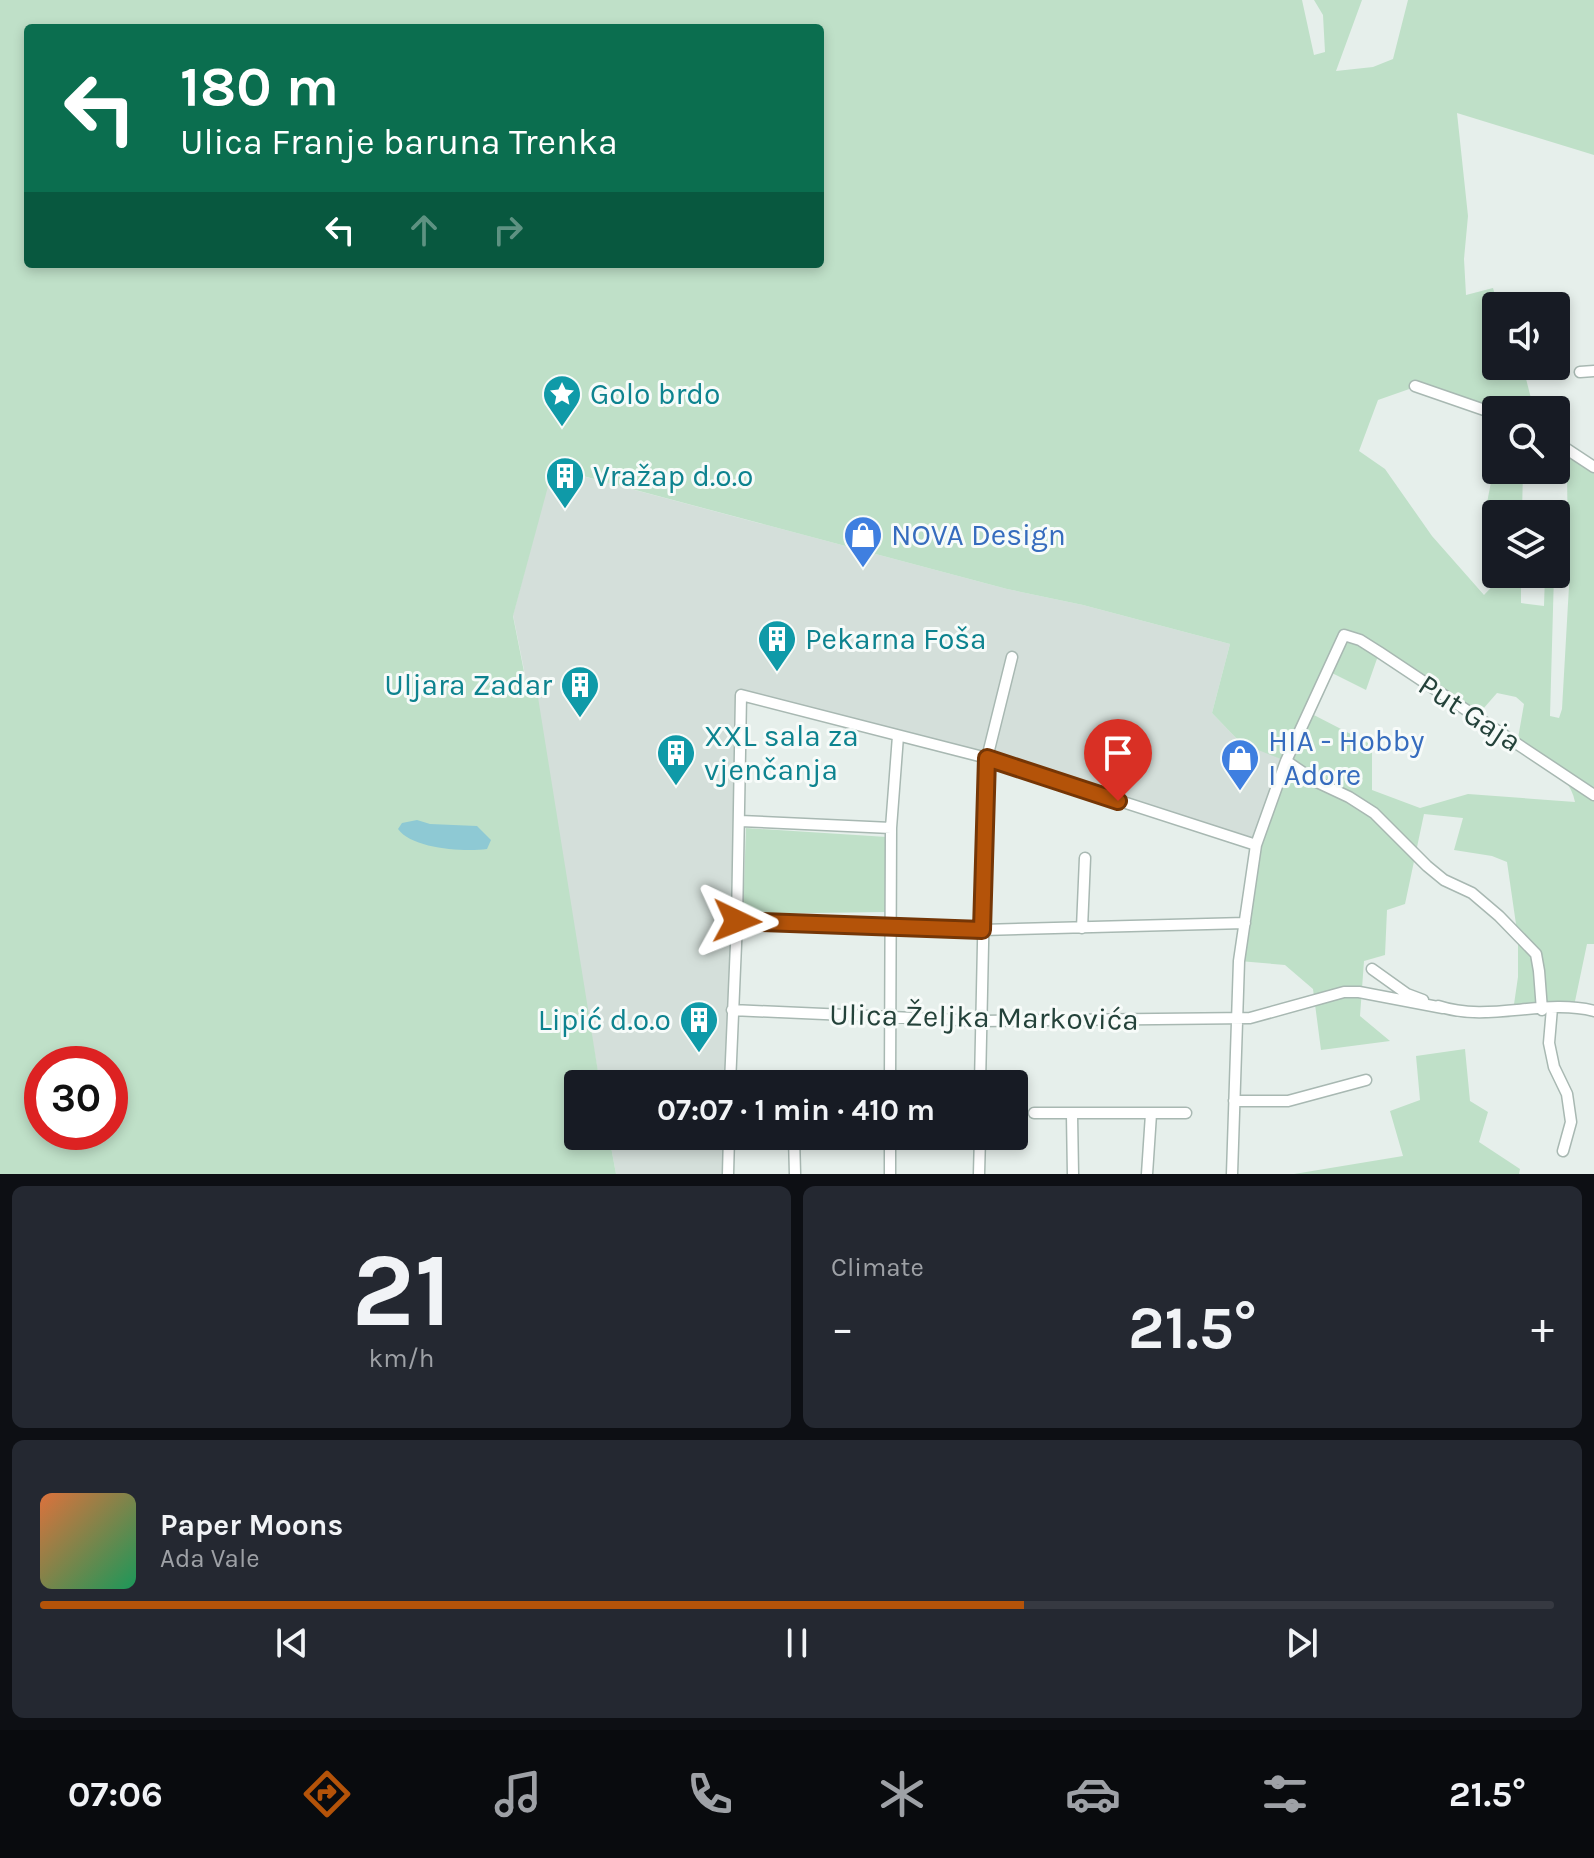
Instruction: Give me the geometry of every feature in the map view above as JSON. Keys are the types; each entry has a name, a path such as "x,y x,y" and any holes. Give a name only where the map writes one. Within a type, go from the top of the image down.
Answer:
{"street":[{"path":"1580,372 1594,371"},
{"path":"1415,386 1482,409"},
{"path":"1570,451 1594,467"},
{"name":"Put Gaja","path":"1286,761 1344,635 1360,640 1379,652 1594,795"},
{"path":"980,1070 987,758 1012,657"},
{"path":"730,1070 740,821 741,695 987,758 1256,845"},
{"path":"890,1070 891,828 898,736"},
{"path":"1232,1174 1239,961 1256,845 1286,761 1374,813 1427,866 1444,880 1472,893 1536,954 1547,1009 1551,1055 1567,1094 1571,1122 1563,1151"},
{"path":"740,821 891,828"},
{"path":"1082,928 1085,858"},
{"path":"737,921 982,930 1245,923"},
{"path":"1372,969 1407,994 1443,1008 1471,1013 1574,1006 1594,1011"},
{"name":"Ulica Željka Markovića","path":"732,1010 981,1021 1250,1018 1344,992 1443,1008"},
{"path":"1234,1101 1288,1101 1366,1080"},
{"path":"1034,1113 1186,1113"},
{"path":"1147,1174 1151,1114"},
{"path":"1072,1115 1073,1174"},
{"path":"728,1174 729,1150"},
{"path":"794,1150 795,1174"},
{"path":"890,1150 890,1174"},
{"path":"979,1174 980,1150"}],"shaded area":[{"path":"552,468 1007,589 1083,605 1230,644 1212,713 1236,738 1286,761 1256,845 987,758 742,696 730,1070 598,1070 555,824 513,615"},
{"path":"612,1150 729,1150 728,1174 616,1174"}],"green space":[{"path":"0,0 1302,0 1314,55 1325,52 1323,15 1314,0 1362,0 1336,71 1373,67 1393,59 1408,0 1594,0 1594,155 1457,113 1468,216 1464,259 1466,295 1493,288 1494,292 1482,292 1482,380 1526,380 1530,396 1482,396 1482,406 1415,387 1378,400 1359,451 1385,469 1432,536 1484,595 1491,588 1521,588 1521,603 1544,606 1545,588 1554,588 1550,716 1559,718 1570,588 1570,500 1567,500 1567,484 1570,484 1570,457 1594,472 1594,944 1587,944 1574,1006 1513,1011 1518,977 1518,938 1507,862 1492,856 1454,850 1463,818 1424,814 1405,904 1387,910 1385,955 1364,961 1360,1016 1390,1041 1321,1050 1313,989 1285,965 1239,961 1256,845 1286,761 1248,746 1212,713 1230,644 1083,605 1007,589 553,468 513,616 526,682 537,691 598,1070 564,1070 564,1150 612,1150 616,1174 0,1174","holes":["1379,653 1476,717 1497,693 1516,697 1524,704 1517,744 1561,775 1575,802 1468,794 1420,808 1372,790 1372,745 1310,713 1328,671 1366,690"]},
{"path":"1491,484 1523,484 1522,500 1488,500"},
{"path":"746,828 887,837 885,912 743,914"},
{"path":"1465,1049 1470,1101 1488,1112 1479,1142 1520,1169 1519,1174 1294,1174 1403,1156 1390,1111 1420,1100 1416,1056"}],"water":[{"path":"417,820 430,824 477,826 491,840 487,849 477,850 426,845 405,836 398,829 402,823"}],"place":[{"name":"Golo brdo","path":"562,428"},
{"name":"Vražap d.o.o","path":"565,510"},
{"name":"NOVA Design","path":"863,569"},
{"name":"Pekarna Foša","path":"777,673"},
{"name":"Uljara Zadar","path":"580,719"},
{"name":"XXL sala za vjenčanja","path":"676,787"},
{"name":"HIA - Hobby I Adore","path":"1240,792"},
{"name":"Lipić d.o.o","path":"699,1054"}],"route":[{"path":"737,921 982,930 987,758 1118,801"}]}
